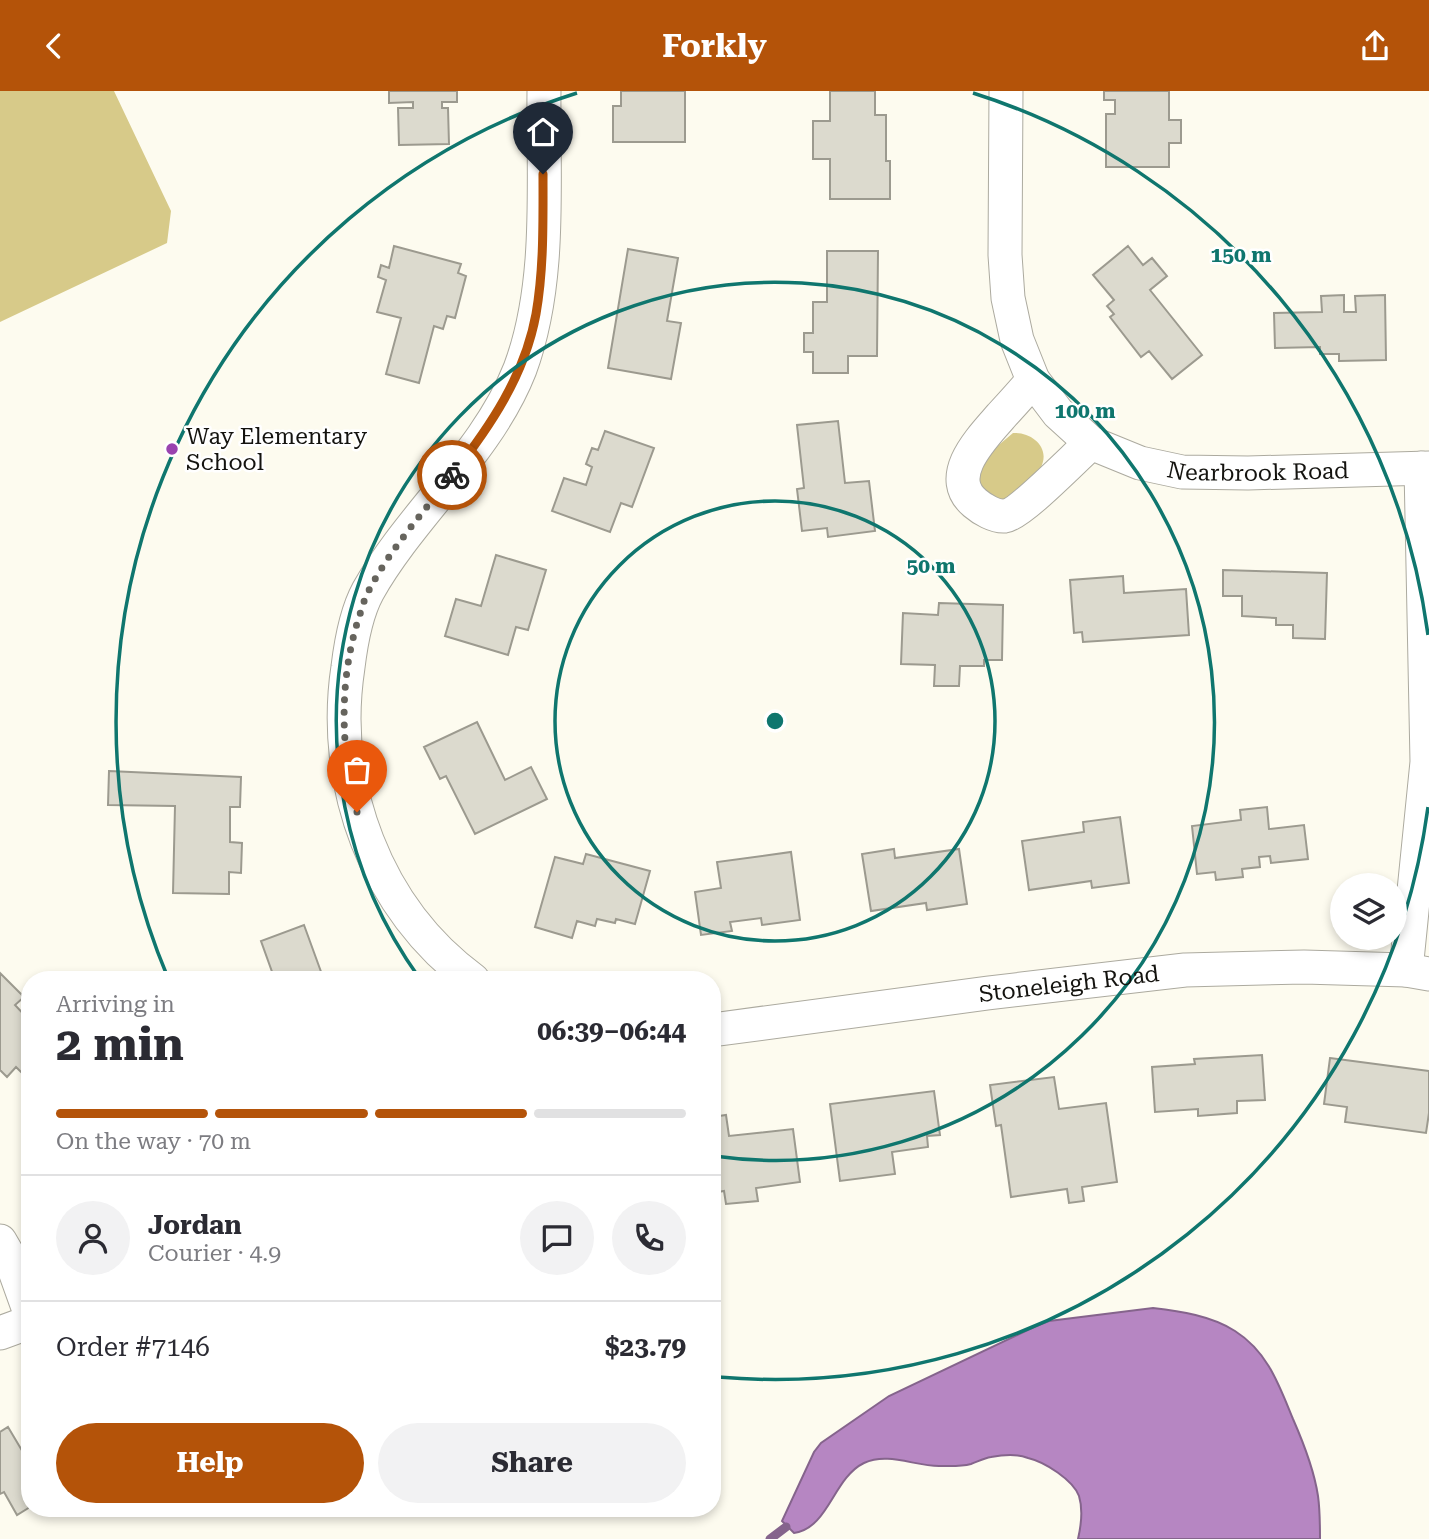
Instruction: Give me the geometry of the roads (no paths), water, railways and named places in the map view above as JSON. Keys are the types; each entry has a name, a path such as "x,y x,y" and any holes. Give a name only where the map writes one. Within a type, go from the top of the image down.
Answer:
{"street":[{"path":"463,971 437,948 404,907 377,865 366,839 349,783 345,751 344,689 351,642 366,594 390,555 492,422 519,370 536,316 542,260 544,91"},
{"name":"Nearbrook Road","path":"1006,91 1005,255 1008,298 1017,339 1033,380 1058,413 1091,443 1140,463 1182,472 1425,468"},
{"path":"1033,380 977,442 966,461 964,484 972,501 988,512 1005,516 1025,505 1091,443"},
{"path":"1417,972 1427,762 1425,468"},
{"name":"Stoneleigh Road","path":"721,1029 1185,970 1292,967 1417,972"},
{"path":"0,1241 11,1260 21,1288"},
{"path":"0,1333 21,1325"}],"waterway":[{"path":"770,1539 786,1527"}],"place":[{"name":"Way Elementary School","path":"172,449"}]}
